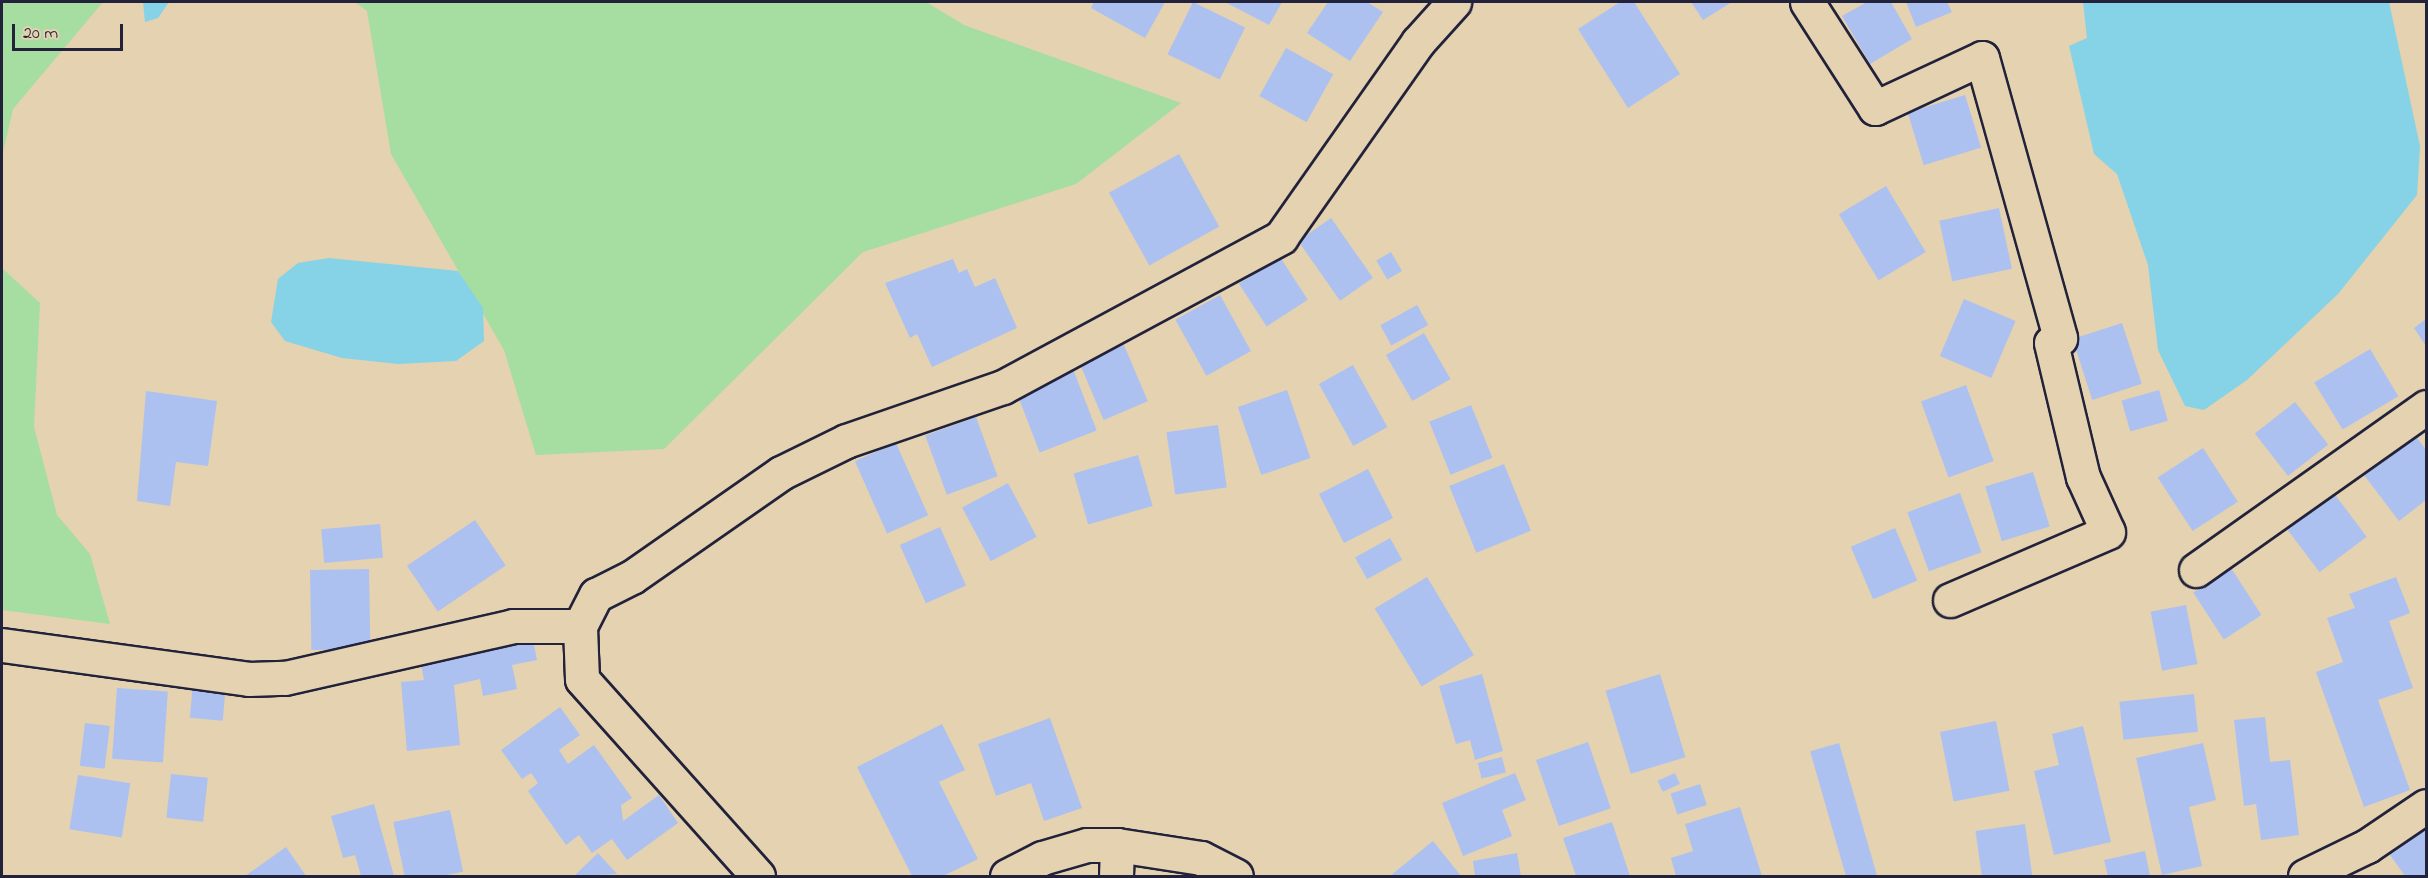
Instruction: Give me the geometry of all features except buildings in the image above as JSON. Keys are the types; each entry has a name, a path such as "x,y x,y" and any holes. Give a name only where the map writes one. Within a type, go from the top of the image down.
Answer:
{"street":[{"path":"758,876 582,679 580,626 596,595 632,577 781,473 846,441 1003,387 1281,237 1418,42 1454,2"},
{"path":"1807,2 1875,108 1982,58 1993,83 2060,338 2052,343 2083,477 2108,532 1950,600"},
{"path":"2196,570 2427,407"},
{"path":"2,645 249,680 285,678 513,626 580,626"},
{"path":"2305,876 2367,846 2427,806"},
{"path":"1007,876 1042,858 1087,845 1116,861 1201,858 1236,876"}],"green space":[{"path":"2,2 103,2 13,109 2,157"},
{"path":"355,2 926,2 964,25 1181,103 1076,184 863,252 664,449 536,455 504,350 391,154 367,11"},
{"path":"2,268 40,303 34,427 57,515 90,554 110,624 2,610"}],"water":[{"path":"143,2 169,2 158,18 145,22"},
{"path":"2083,2 2389,2 2420,146 2417,195 2338,294 2247,380 2204,410 2185,406 2158,350 2148,265 2117,174 2094,154 2069,46 2087,38"},
{"path":"329,258 458,271 483,308 484,341 456,361 398,364 342,358 285,341 271,322 278,279 298,263"}]}
